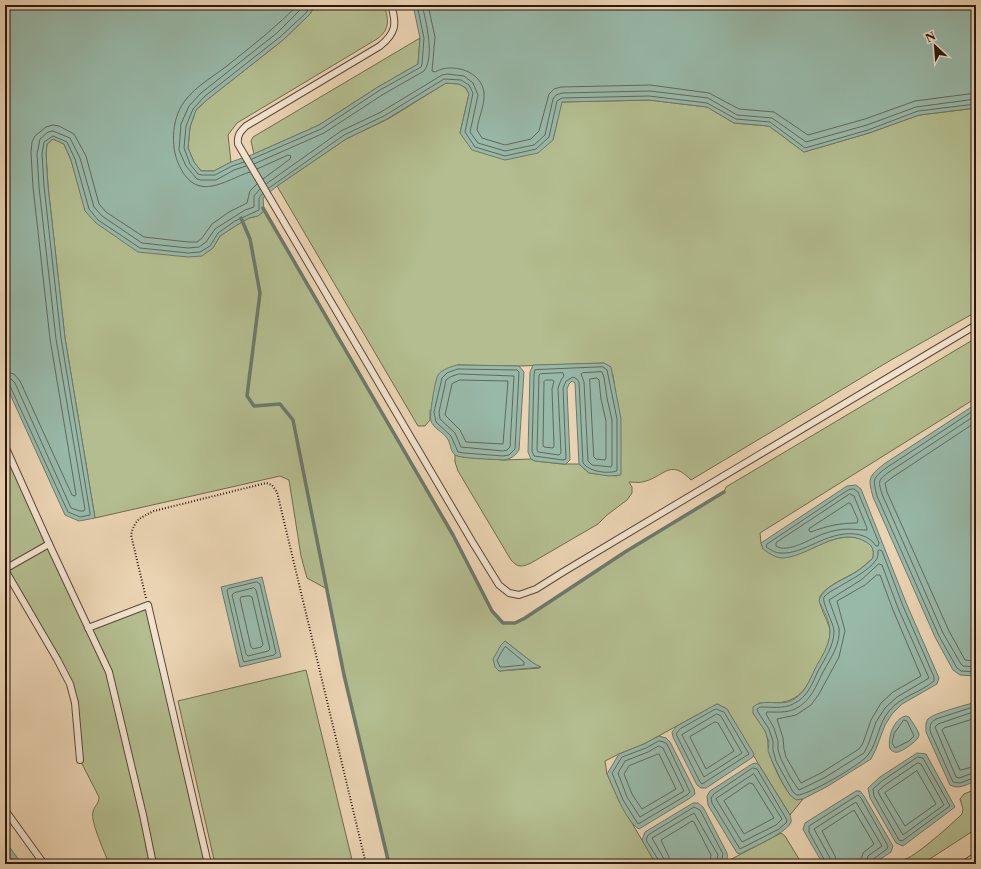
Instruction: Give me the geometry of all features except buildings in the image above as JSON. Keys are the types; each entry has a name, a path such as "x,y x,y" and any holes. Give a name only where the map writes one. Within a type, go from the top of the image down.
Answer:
{"lane":[{"path":"392,5 395,26 387,41 246,126 239,133 237,138 238,144 495,579 499,585 509,593 519,594 536,589 976,325"},
{"path":"5,446 109,672 153,864"},
{"path":"49,544 5,570 70,684 76,703 80,760"},
{"path":"88,628 148,604 208,864"},
{"path":"5,810 44,864"},
{"path":"964,864 976,856"}],"path":[{"path":"148,604 131,535 132,528 138,519 154,511 266,483 272,485 277,492 366,864"}],"green space":[{"path":"316,5 384,5 387,15 386,28 377,39 237,123 228,135 231,162 214,171 201,171 194,162 188,148 190,127 196,110 283,40 309,15"},
{"path":"420,38 418,64 378,87 319,125 254,154 251,141 253,137"},
{"path":"446,83 459,84 466,88 469,94 460,133 553,140 561,102 649,100 707,107 734,123 769,126 804,152 869,133 919,115 976,108 976,312 891,360 691,480 683,473 672,469 650,480 629,482 632,487 632,493 627,500 598,524 531,563 518,566 511,560 458,471 455,462 455,455 504,460 531,459 535,461 563,464 579,464 589,473 617,476 616,397 613,375 604,363 519,366 457,365 430,411 430,420 425,426 418,426 277,186 346,139 388,119"},
{"path":"53,139 64,144 71,160 86,211 213,248 220,236 249,218 258,216 264,211 453,535 492,611 500,620 507,623 525,618 625,552 724,492 726,487 976,338 976,398 760,533 763,549 784,553 800,553 831,540 846,537 853,537 867,542 871,545 873,550 873,558 864,566 832,585 821,595 821,607 829,628 830,636 824,654 805,688 795,698 783,702 759,703 753,713 766,734 770,757 784,786 792,797 803,799 790,815 727,709 717,704 644,744 605,761 607,774 619,801 656,864 389,864 344,675 327,589 307,578 301,556 289,480 280,476 95,518 65,338 48,186 46,154 47,144","holes":["505,641 540,668 499,671"]},
{"path":"5,446 88,628 148,605 208,864 109,864 96,830 93,816 99,797 80,760 70,684 5,570"},
{"path":"306,670 353,864 215,864 178,701"},
{"path":"976,789 976,829 922,864 881,864 906,859 926,845 962,814 963,809 960,799 964,794"},
{"path":"781,833 785,836 802,864 722,864"}],"water":[{"path":"5,5 316,5 309,15 283,40 196,110 190,127 188,148 194,162 201,171 214,171 231,162 254,154 319,125 378,87 418,64 420,38 413,5 976,5 976,108 919,115 869,133 804,152 769,126 734,123 707,107 649,100 562,102 553,140 538,153 505,160 472,150 460,133 469,94 466,88 459,84 446,83 385,120 346,139 277,186 263,198 264,211 258,216 249,218 220,236 213,248 202,256 188,257 138,252 96,223 85,211 71,160 64,144 53,139 47,144 46,154 48,186 65,338 95,518 79,521 65,515 5,383"},
{"path":"604,363 611,367 621,419 621,475 609,476 589,473 579,464 575,383 572,381 567,389 570,460 566,464 563,464 535,461 531,459 528,452 530,372 533,365"},
{"path":"457,365 519,366 524,372 519,450 511,458 504,460 471,458 455,455 447,438 432,423 432,405 438,375 449,367"},
{"path":"976,404 976,676 974,676 960,675 953,670 935,637 873,497 870,482 872,475 884,464"},
{"path":"856,485 861,489 907,605 939,678 937,684 902,704 892,714 885,725 871,759 828,786 803,799 796,800 790,795 773,763 768,751 769,742 765,731 753,713 753,707 757,704 766,702 782,703 791,701 800,695 808,683 828,643 830,629 819,601 821,596 829,587 867,564 873,558 873,550 872,547 866,542 856,538 845,537 824,543 793,556 780,558 763,549 761,543 847,486"},
{"path":"262,577 281,657 240,667 221,587"},
{"path":"505,641 533,663 541,667 499,671 495,667 493,659"},
{"path":"976,702 976,781 957,787 950,785 926,732 926,722 928,719 937,714"},
{"path":"717,704 727,709 754,754 753,757 706,788 701,788 697,785 673,737 672,732 677,726"},
{"path":"906,716 909,717 916,727 919,736 908,747 895,752 890,749 889,745 892,729 898,720"},
{"path":"659,736 666,738 670,742 694,789 695,794 639,829 629,819 607,774 619,754"},
{"path":"917,753 926,754 955,807 903,846 896,843 870,798 868,788 880,777"},
{"path":"756,763 759,765 790,815 791,822 787,828 781,832 740,854 737,853 708,805 707,796 710,791 752,764"},
{"path":"856,791 860,791 864,796 893,846 891,852 873,864 823,864 803,829 805,823"},
{"path":"693,803 698,803 703,807 727,853 726,861 722,864 656,864 642,840 645,832"},
{"path":"5,841 22,864 5,864"}],"waterway":[{"path":"263,208 453,535 492,611 503,623 515,623 525,618 625,552 724,492"},
{"path":"241,218 250,239 260,293 247,396 254,406 280,404 293,420 344,675 389,864"}]}
